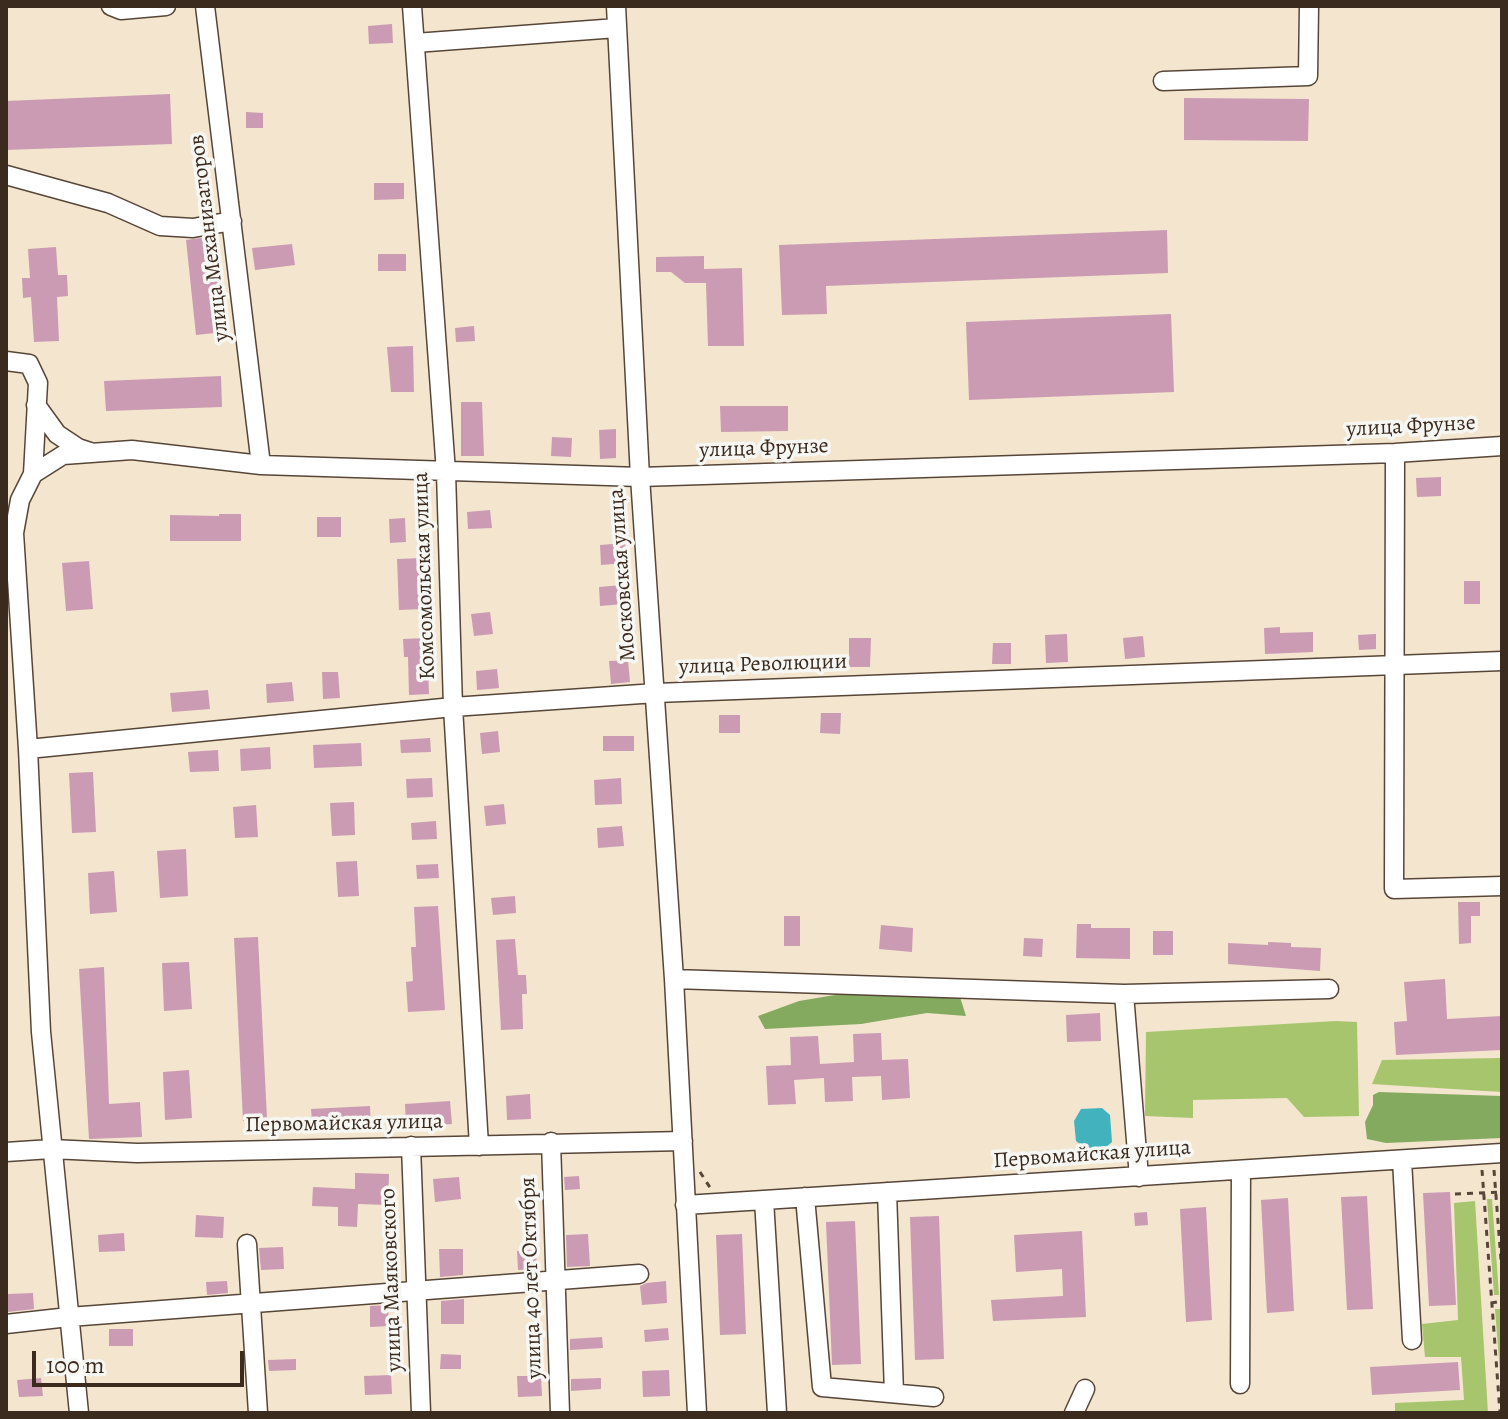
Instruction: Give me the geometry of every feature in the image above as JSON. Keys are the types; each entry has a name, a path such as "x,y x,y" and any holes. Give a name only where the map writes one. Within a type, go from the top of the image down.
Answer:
{"street":[{"path":"111,6 121,10 166,6"},
{"name":"улица Механизаторов","path":"205,6 261,465"},
{"name":"Комсомольская улица","path":"412,6 446,472 453,707 479,1146"},
{"name":"Московская улица","path":"616,6 640,477 674,979 697,1413"},
{"path":"1163,81 1308,76 1309,6"},
{"path":"415,43 617,28"},
{"path":"6,175 108,203 160,226 193,228 232,221"},
{"path":"6,361 29,364 38,383 33,474 20,500 14,533 41,1032 79,1413"},
{"path":"36,405 57,434 92,453"},
{"name":"улица Фрунзе","path":"33,474 63,455 132,450 261,465 640,477 1395,453 1502,446"},
{"path":"1395,453 1394,889 1502,886"},
{"name":"улица Революции","path":"28,749 453,707 656,693 1502,661"},
{"path":"674,979 1124,994 1329,989"},
{"path":"1124,994 1139,1177"},
{"name":"Первомайская улица","path":"6,1152 51,1149 137,1153 683,1141"},
{"name":"улица 40 лет Октября","path":"551,1142 560,1413"},
{"name":"улица Маяковского","path":"411,1146 421,1413"},
{"name":"Первомайская улица","path":"685,1205 1492,1154"},
{"path":"1402,1160 1412,1340"},
{"path":"1240,1384 1241,1170"},
{"path":"887,1192 894,1393"},
{"path":"805,1197 822,1387 934,1397"},
{"path":"764,1200 777,1413"},
{"path":"247,1244 258,1413"},
{"path":"6,1324 639,1274"},
{"path":"1074,1413 1085,1389"}],"path":[{"path":"1492,1154 1502,1273"},
{"path":"1492,1154 1484,1193 1500,1413"},
{"path":"1455,1194 1502,1192"},
{"path":"1491,1303 1502,1301"}],"green space":[{"path":"847,993 960,997 966,1016 927,1013 861,1024 765,1029 758,1016 799,1001"},
{"path":"1357,1022 1359,1116 1304,1117 1287,1098 1193,1100 1193,1118 1145,1116 1146,1032"},
{"path":"1502,1058 1502,1092 1372,1084 1382,1060"},
{"path":"1379,1092 1502,1096 1502,1138 1386,1143 1367,1139 1365,1122 1373,1105 1373,1095"},
{"path":"1487,1199 1492,1199 1499,1295 1494,1295"},
{"path":"1475,1201 1488,1413 1395,1413 1395,1403 1464,1400 1461,1357 1425,1357 1422,1324 1458,1320 1454,1203"},
{"path":"1495,1309 1501,1309 1502,1385 1501,1385"}],"water":[{"path":"1102,1108 1110,1115 1112,1142 1103,1150 1087,1150 1076,1141 1074,1121 1081,1109"}],"building":[{"path":"392,24 393,43 369,44 368,26"},
{"path":"170,94 172,144 6,150 6,101"},
{"path":"1184,98 1309,99 1308,141 1184,140"},
{"path":"246,112 263,113 263,128 246,128"},
{"path":"374,183 404,183 404,199 374,200"},
{"path":"1167,230 1168,273 826,286 827,314 782,315 779,245"},
{"path":"215,236 224,332 196,335 186,240"},
{"path":"292,244 295,265 255,270 252,248"},
{"path":"56,247 58,275 67,275 68,296 57,297 59,341 34,342 31,297 23,298 22,278 30,278 28,249"},
{"path":"378,254 406,254 406,271 378,271"},
{"path":"704,256 704,269 742,268 744,346 708,346 706,283 685,283 671,272 656,272 656,257"},
{"path":"1171,314 1174,392 969,400 966,322"},
{"path":"474,326 475,341 456,342 455,328"},
{"path":"413,346 414,392 391,392 387,347"},
{"path":"221,376 222,407 106,411 104,381"},
{"path":"461,402 482,402 484,456 461,456"},
{"path":"720,406 788,406 788,431 721,432"},
{"path":"616,429 616,458 600,459 599,430"},
{"path":"552,437 572,438 571,457 551,456"},
{"path":"1441,477 1441,496 1417,497 1416,478"},
{"path":"490,510 492,528 468,529 467,512"},
{"path":"241,514 241,541 170,541 170,515"},
{"path":"317,517 341,517 341,537 317,537"},
{"path":"405,518 406,542 390,543 389,519"},
{"path":"625,543 626,563 601,565 600,545"},
{"path":"422,558 424,609 399,610 397,559"},
{"path":"89,561 93,609 66,611 62,563"},
{"path":"1464,581 1480,581 1480,604 1464,604"},
{"path":"622,585 624,604 600,606 599,587"},
{"path":"490,612 493,634 474,636 471,614"},
{"path":"1280,627 1280,633 1313,632 1313,652 1265,654 1264,628"},
{"path":"1067,634 1068,662 1046,663 1045,635"},
{"path":"1376,634 1376,649 1359,650 1358,635"},
{"path":"1143,636 1145,657 1125,659 1123,638"},
{"path":"427,638 429,694 409,695 408,657 404,657 403,639"},
{"path":"849,638 871,638 870,667 849,667"},
{"path":"993,643 1011,643 1011,664 992,664"},
{"path":"628,660 630,682 611,684 609,661"},
{"path":"497,669 499,688 477,690 476,671"},
{"path":"322,672 338,672 340,698 323,699"},
{"path":"292,682 294,701 267,703 266,684"},
{"path":"208,690 210,709 172,712 170,693"},
{"path":"821,713 841,713 840,734 820,733"},
{"path":"719,715 740,715 740,733 719,733"},
{"path":"498,731 500,752 482,754 480,733"},
{"path":"603,736 634,736 634,751 603,751"},
{"path":"430,738 431,752 401,753 400,740"},
{"path":"361,743 362,766 314,768 313,745"},
{"path":"270,747 271,769 241,771 240,749"},
{"path":"218,750 219,771 190,772 188,752"},
{"path":"93,772 96,832 72,833 69,773"},
{"path":"432,778 433,797 407,798 406,779"},
{"path":"621,778 622,804 595,805 594,780"},
{"path":"354,802 355,835 332,836 330,803"},
{"path":"504,804 506,824 486,826 484,806"},
{"path":"256,805 258,837 235,838 233,807"},
{"path":"436,821 437,839 412,840 411,823"},
{"path":"622,826 624,846 598,848 597,828"},
{"path":"186,849 188,896 160,898 157,851"},
{"path":"357,861 359,896 338,897 336,862"},
{"path":"438,864 439,878 417,879 416,865"},
{"path":"114,871 117,912 90,914 88,873"},
{"path":"515,896 516,913 493,915 491,898"},
{"path":"1458,902 1480,902 1480,916 1471,916 1471,943 1459,944"},
{"path":"438,906 445,1010 408,1012 406,982 413,981 411,947 416,947 414,907"},
{"path":"784,916 800,916 800,946 784,946"},
{"path":"1077,924 1091,924 1091,928 1130,928 1130,959 1076,958"},
{"path":"881,925 913,928 912,952 879,949"},
{"path":"1153,931 1173,931 1173,955 1153,955"},
{"path":"258,937 267,1119 243,1121 234,938"},
{"path":"1024,938 1043,939 1042,957 1023,956"},
{"path":"515,939 518,975 526,975 527,994 522,994 523,1029 501,1030 496,940"},
{"path":"1268,942 1321,948 1320,971 1228,964 1228,943 1268,945"},
{"path":"189,962 192,1009 164,1011 162,963"},
{"path":"104,967 109,1104 140,1102 142,1137 89,1139 79,969"},
{"path":"1445,979 1447,1019 1502,1016 1502,1050 1396,1055 1394,1022 1407,1021 1404,982"},
{"path":"1100,1013 1101,1041 1067,1042 1066,1015"},
{"path":"881,1033 882,1060 908,1059 910,1098 882,1100 881,1076 852,1077 853,1101 825,1102 824,1078 794,1080 796,1104 768,1105 766,1066 791,1065 790,1037 818,1036 820,1064 854,1062 853,1034"},
{"path":"189,1070 192,1118 165,1120 163,1072"},
{"path":"530,1094 531,1119 507,1120 506,1096"},
{"path":"450,1101 452,1124 406,1127 405,1104"},
{"path":"370,1106 371,1129 313,1132 311,1109"},
{"path":"355,1173 389,1174 388,1205 358,1204 357,1227 338,1226 338,1207 312,1206 313,1187 355,1189"},
{"path":"579,1176 580,1189 565,1190 564,1177"},
{"path":"459,1177 461,1199 435,1202 433,1179"},
{"path":"1450,1192 1456,1305 1429,1306 1423,1193"},
{"path":"1367,1196 1373,1309 1347,1310 1341,1197"},
{"path":"1288,1198 1294,1311 1267,1313 1261,1200"},
{"path":"1206,1207 1212,1320 1186,1322 1180,1209"},
{"path":"1147,1212 1148,1225 1135,1226 1134,1213"},
{"path":"196,1215 224,1217 223,1238 195,1237"},
{"path":"939,1216 944,1359 915,1360 910,1217"},
{"path":"855,1221 861,1364 832,1365 826,1222"},
{"path":"1082,1231 1086,1317 993,1321 991,1300 1063,1296 1062,1269 1016,1272 1014,1235"},
{"path":"124,1233 125,1251 99,1252 98,1235"},
{"path":"588,1234 590,1266 567,1267 566,1235"},
{"path":"742,1234 746,1334 720,1335 716,1235"},
{"path":"283,1247 284,1269 261,1270 259,1248"},
{"path":"439,1249 463,1249 463,1275 440,1277"},
{"path":"536,1250 537,1269 518,1270 517,1251"},
{"path":"227,1281 228,1293 207,1295 206,1282"},
{"path":"666,1281 667,1303 642,1305 640,1286"},
{"path":"33,1293 34,1309 8,1312 8,1294"},
{"path":"464,1299 464,1324 441,1324 441,1301"},
{"path":"388,1305 389,1326 370,1327 370,1306"},
{"path":"668,1328 669,1340 645,1342 644,1330"},
{"path":"109,1329 133,1329 133,1346 109,1346"},
{"path":"602,1337 603,1348 570,1350 570,1339"},
{"path":"441,1354 461,1355 461,1369 440,1369"},
{"path":"296,1359 296,1370 269,1371 268,1360"},
{"path":"1458,1362 1460,1390 1372,1395 1370,1367"},
{"path":"669,1370 670,1396 643,1397 642,1371"},
{"path":"391,1375 392,1394 365,1395 364,1376"},
{"path":"517,1376 541,1376 542,1396 518,1397"},
{"path":"41,1378 43,1396 19,1397 17,1380"},
{"path":"601,1378 601,1389 571,1391 571,1379"}]}
